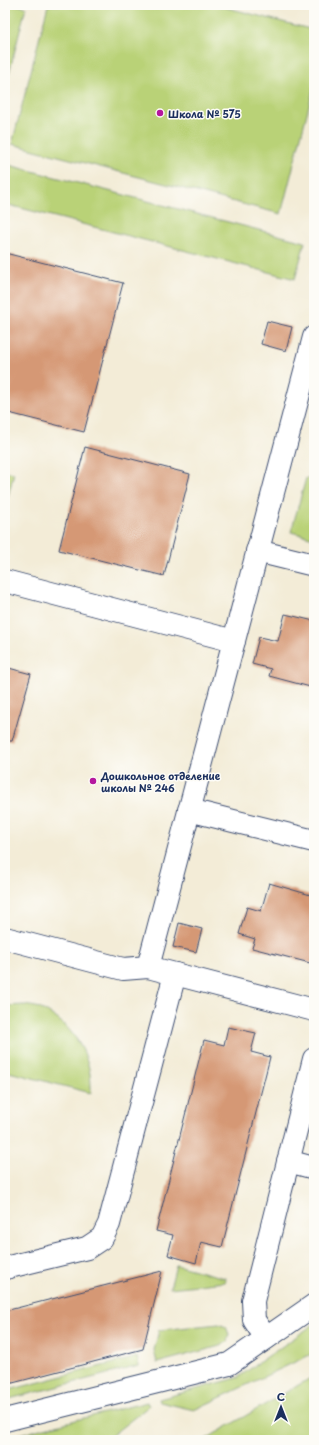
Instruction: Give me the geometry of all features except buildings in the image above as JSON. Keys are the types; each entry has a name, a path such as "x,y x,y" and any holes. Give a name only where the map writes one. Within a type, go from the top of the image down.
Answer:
{"lane":[{"path":"148,967 314,337"},
{"path":"258,551 314,565"},
{"path":"5,581 234,641"},
{"path":"189,810 314,842"},
{"path":"5,938 123,968 148,967 314,1010"},
{"path":"5,1268 87,1248 102,1238 109,1224 175,974"},
{"path":"266,1338 254,1320 253,1301 314,1059"},
{"path":"288,1161 314,1168"},
{"path":"5,1420 229,1364 314,1305"}],"green space":[{"path":"5,5 26,7 5,89"},
{"name":"Школа № 575","path":"48,5 216,5 314,30 314,86 281,214 12,144"},
{"path":"5,164 305,242 295,279 5,204"},
{"path":"5,471 14,473 5,508"},
{"path":"306,478 314,480 314,538 291,532"},
{"path":"24,1005 37,1007 49,1013 58,1019 73,1035 88,1063 91,1093 5,1071 5,1006"},
{"path":"176,1265 225,1278 225,1282 170,1288"},
{"path":"219,1324 226,1327 229,1334 227,1342 220,1346 157,1363 154,1350 159,1330"},
{"path":"314,1324 314,1353 194,1410 160,1402 159,1399 237,1378"},
{"path":"137,1357 139,1366 5,1400 5,1391"},
{"path":"314,1376 314,1440 204,1440"},
{"path":"147,1402 149,1406 107,1439 5,1440 5,1438"}],"place":[{"name":"Школа № 575","path":"160,113"},
{"name":"Дошкольное отделение школы № 246","path":"93,781"}]}
